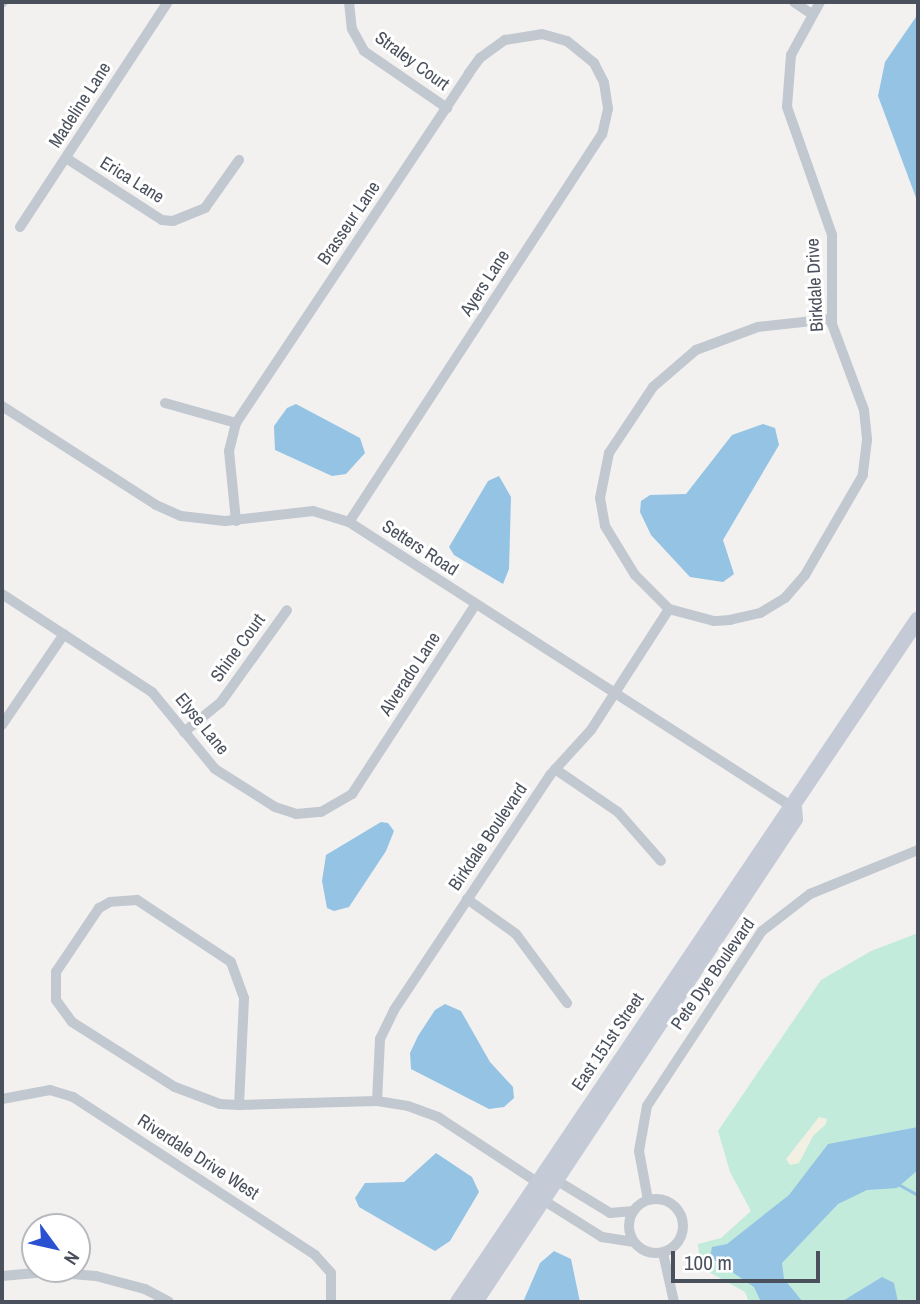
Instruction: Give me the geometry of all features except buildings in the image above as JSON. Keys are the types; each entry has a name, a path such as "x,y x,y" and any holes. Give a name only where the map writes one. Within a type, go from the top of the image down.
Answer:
{"street":[{"name":"Madeline Lane","path":"20,227 168,2"},
{"name":"Straley Court","path":"349,2 352,29 364,51 447,108"},
{"path":"794,2 812,14"},
{"name":"Birkdale Drive","path":"669,609 722,621 746,618 772,606 806,575 848,506 866,459 866,424 831,319 831,235 787,107 791,55 820,2"},
{"name":"Brasseur Lane","path":"236,521 229,451 236,423 480,58 505,40 549,35 585,54"},
{"name":"Ayers Lane","path":"349,522 602,134 607,95 600,73 585,54"},
{"name":"Erica Lane","path":"66,158 162,220 173,221 205,208 239,160"},
{"path":"669,609 635,575 605,526 600,498 609,453 653,387 696,350 747,329 831,319"},
{"path":"165,403 236,423"},
{"name":"Setters Road","path":"2,406 168,511 209,522 236,521 302,511 349,522 794,808"},
{"name":"Elyse Lane","path":"2,594 152,692 215,769 275,807 296,814 321,812 343,802 375,762"},
{"name":"Alverado Lane","path":"375,762 475,605"},
{"name":"Birkdale Boulevard","path":"377,1101 385,1026 555,769 585,737 669,609"},
{"name":"Shine Court","path":"184,732 221,702 287,610"},
{"name":"East 151st Street","path":"458,1302 785,811 794,808 918,619"},
{"path":"2,725 64,634"},
{"path":"555,769 618,812 661,861"},
{"name":"East 151st Street","path":"475,1302 795,818 794,808"},
{"name":"Pete Dye Boulevard","path":"648,1200 639,1151 647,1106 751,945 796,901 918,850"},
{"path":"467,899 516,934 567,1003"},
{"path":"239,1105 244,998 231,962 137,901 110,902 99,908 56,972 54,987 61,1012 174,1087 202,1100 239,1105 377,1101 438,1117 537,1182"},
{"name":"Riverdale Drive West","path":"2,1099 60,1090 316,1255 331,1273 331,1302"},
{"path":"543,1200 602,1237 634,1242 650,1253 663,1253 682,1236 683,1219 665,1200 648,1200 633,1211 610,1213 556,1180"},
{"path":"633,1211 628,1227 634,1242"},
{"path":"663,1253 674,1302"},
{"path":"2,1276 47,1272 96,1276 145,1289 169,1302"}],"green space":[{"path":"918,933 918,1302 749,1302 745,1292 700,1267 698,1244 721,1238 751,1211 730,1172 718,1131 821,980 871,951"}],"sand":[{"path":"819,1117 827,1119 826,1124 813,1136 799,1163 790,1165 786,1159"}],"water":[{"path":"918,14 918,203 878,96 885,62"},
{"path":"296,404 360,438 365,453 346,474 332,476 275,450 274,426 287,408"},
{"path":"763,424 775,428 779,445 723,540 734,574 723,582 690,577 651,535 640,512 641,501 650,495 686,494 732,435"},
{"path":"499,476 511,497 509,569 503,584 454,555 449,547 488,481"},
{"path":"381,822 388,823 394,831 386,851 349,907 334,911 327,908 322,881 326,855"},
{"path":"445,1004 461,1011 490,1062 513,1087 514,1098 504,1107 489,1109 411,1069 410,1053 418,1036 435,1010"},
{"path":"918,1127 918,1170 897,1188 867,1190 838,1204 782,1263 784,1279 803,1302 761,1302 754,1287 710,1257 712,1247 727,1244 789,1195 828,1144"},
{"path":"436,1153 472,1177 479,1192 450,1241 435,1251 359,1207 355,1198 365,1183 404,1182"},
{"path":"554,1251 571,1259 580,1302 523,1302 540,1263"},
{"path":"882,1277 894,1283 898,1302 841,1302"}],"waterway":[{"path":"900,1185 918,1195"}]}
